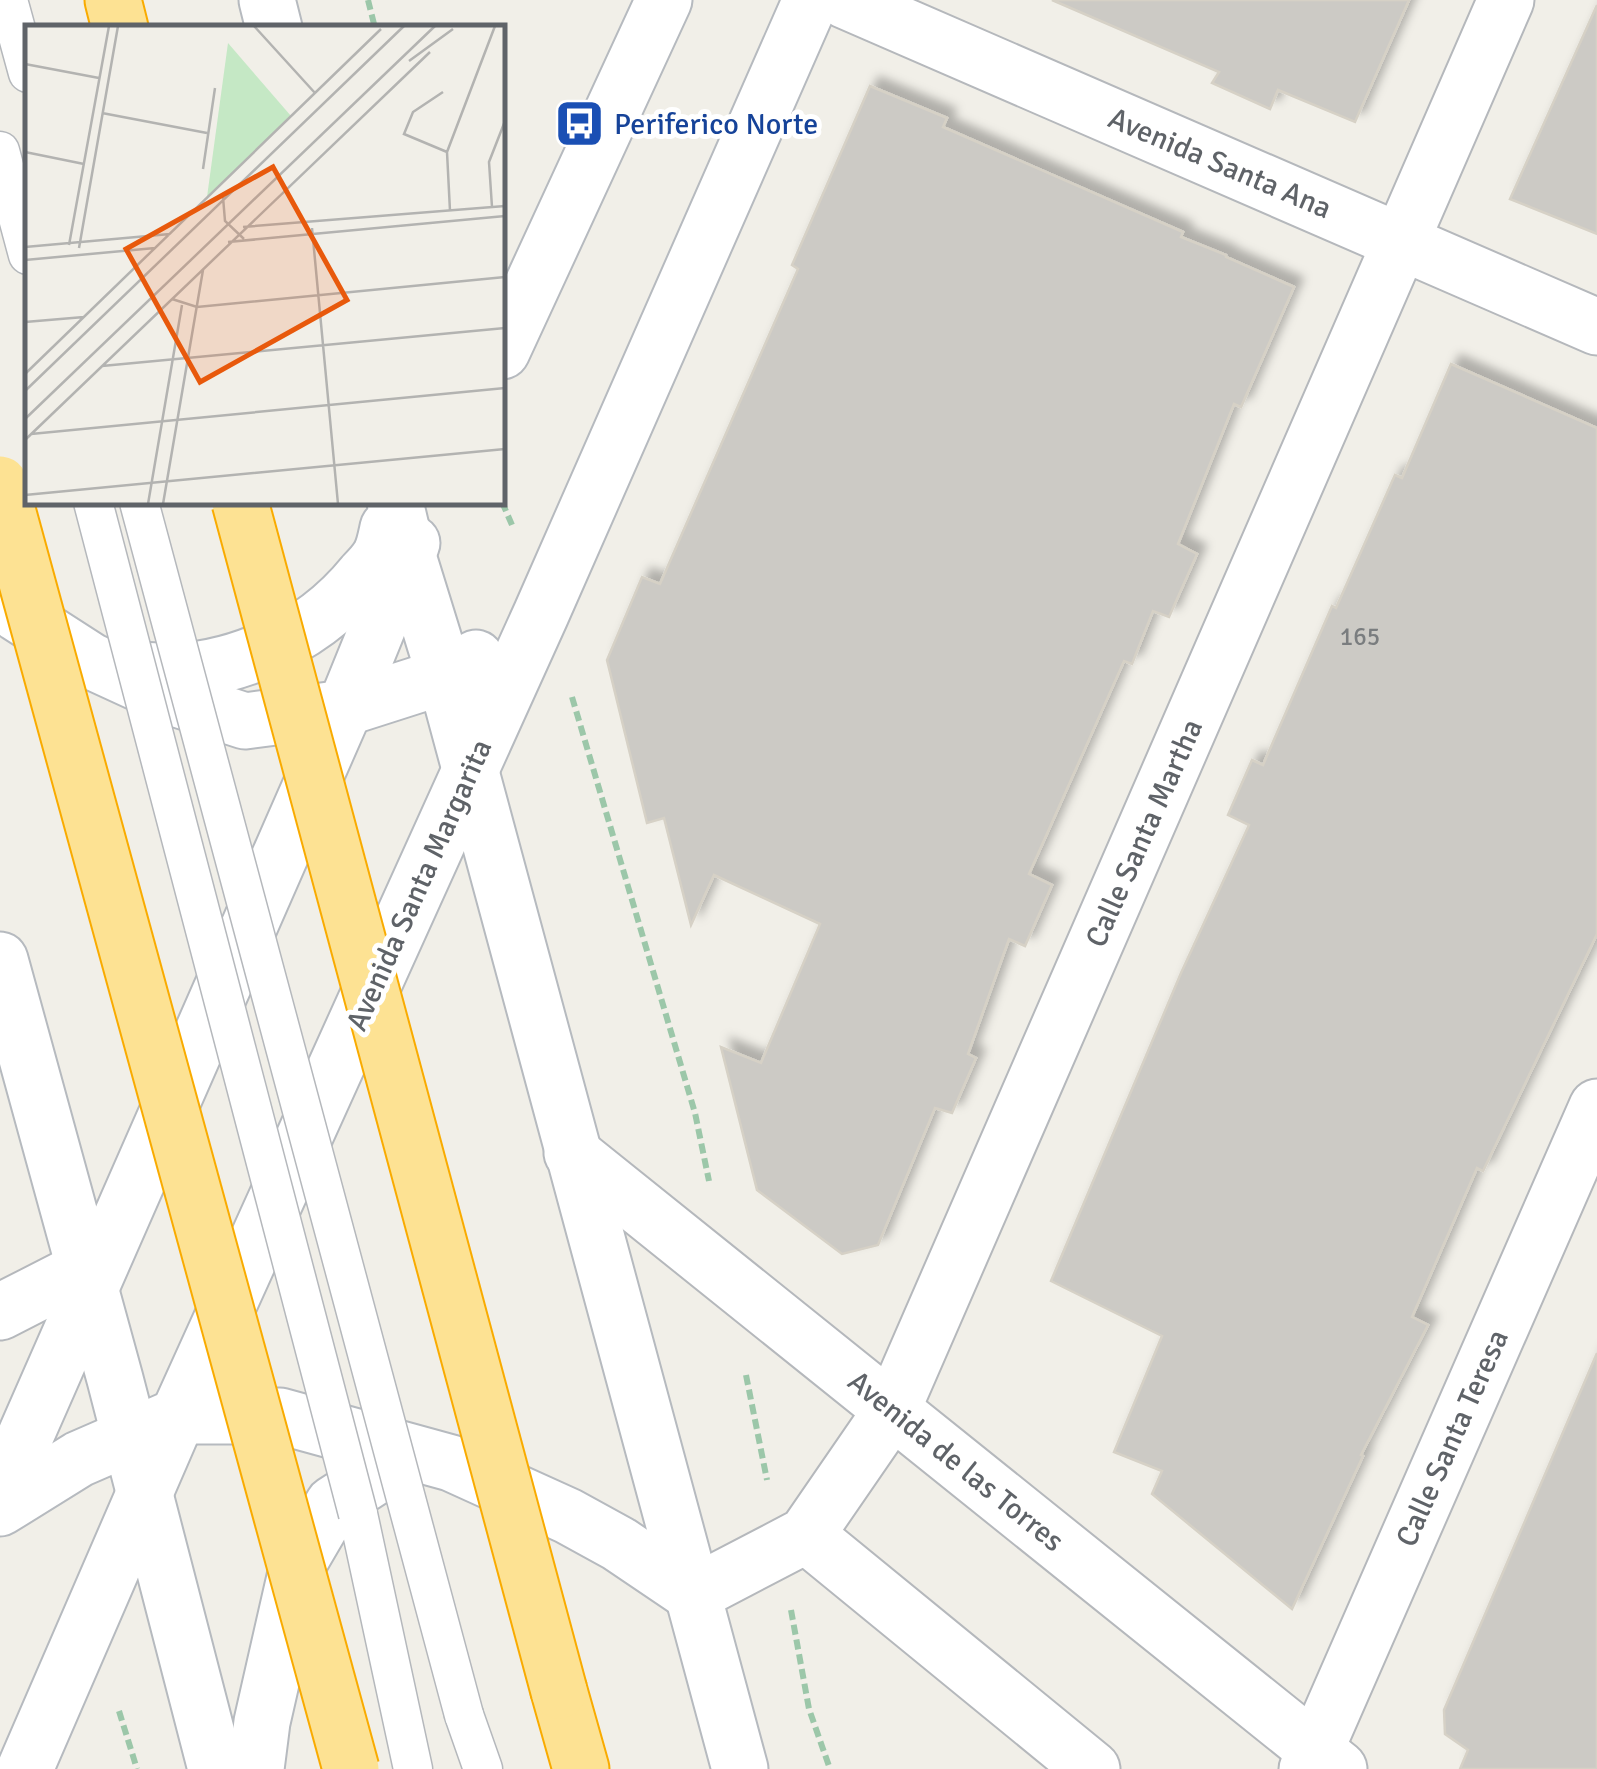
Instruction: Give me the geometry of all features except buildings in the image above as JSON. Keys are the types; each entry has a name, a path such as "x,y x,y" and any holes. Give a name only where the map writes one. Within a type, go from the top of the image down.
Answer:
{"highway":[{"path":"113,0 119,25"},
{"path":"0,484 351,1769"},
{"path":"241,505 581,1769"}],"main road":[{"path":"267,0 273,25"},
{"path":"505,344 664,0"},
{"name":"Avenida Santa Margarita","path":"25,1769 178,1416 470,772 812,0"},
{"name":"Avenida Santa Ana","path":"844,0 1597,327"},
{"name":"Calle Santa Martha","path":"693,1594 792,1542 892,1410 1506,0"},
{"path":"92,660 135,669 180,670 224,664 266,650 310,626 348,594 407,516"},
{"path":"407,516 470,772 740,1769"},
{"path":"0,1494 86,1280 345,708 407,516"},
{"path":"0,599 92,660 165,695 245,721 345,708 445,676 506,638 545,599"},
{"path":"0,960 216,1769"},
{"name":"Calle Santa Teresa","path":"1321,1763 1597,1107"},
{"name":"Avenida de las Torres","path":"572,1153 1321,1763"},
{"path":"0,1312 86,1280"},
{"path":"0,1508 79,1459 178,1416 280,1416 452,1462 568,1516 693,1594"},
{"path":"256,1769 262,1722 298,1564 333,1504 387,1469 452,1462"},
{"path":"792,1542 1092,1769"}],"lane":[{"path":"8,0 25,62"},
{"path":"2,157 25,244"},
{"path":"93,505 358,1514 414,1769"},
{"path":"141,505 464,1715 483,1769"}],"path":[{"path":"368,0 374,25"},
{"path":"503,505 524,571 545,599 695,1112 710,1186"},
{"path":"746,1372 792,1542 809,1708 830,1769"}],"place":[{"name":"Periferico Norte","path":"579,124"}]}
